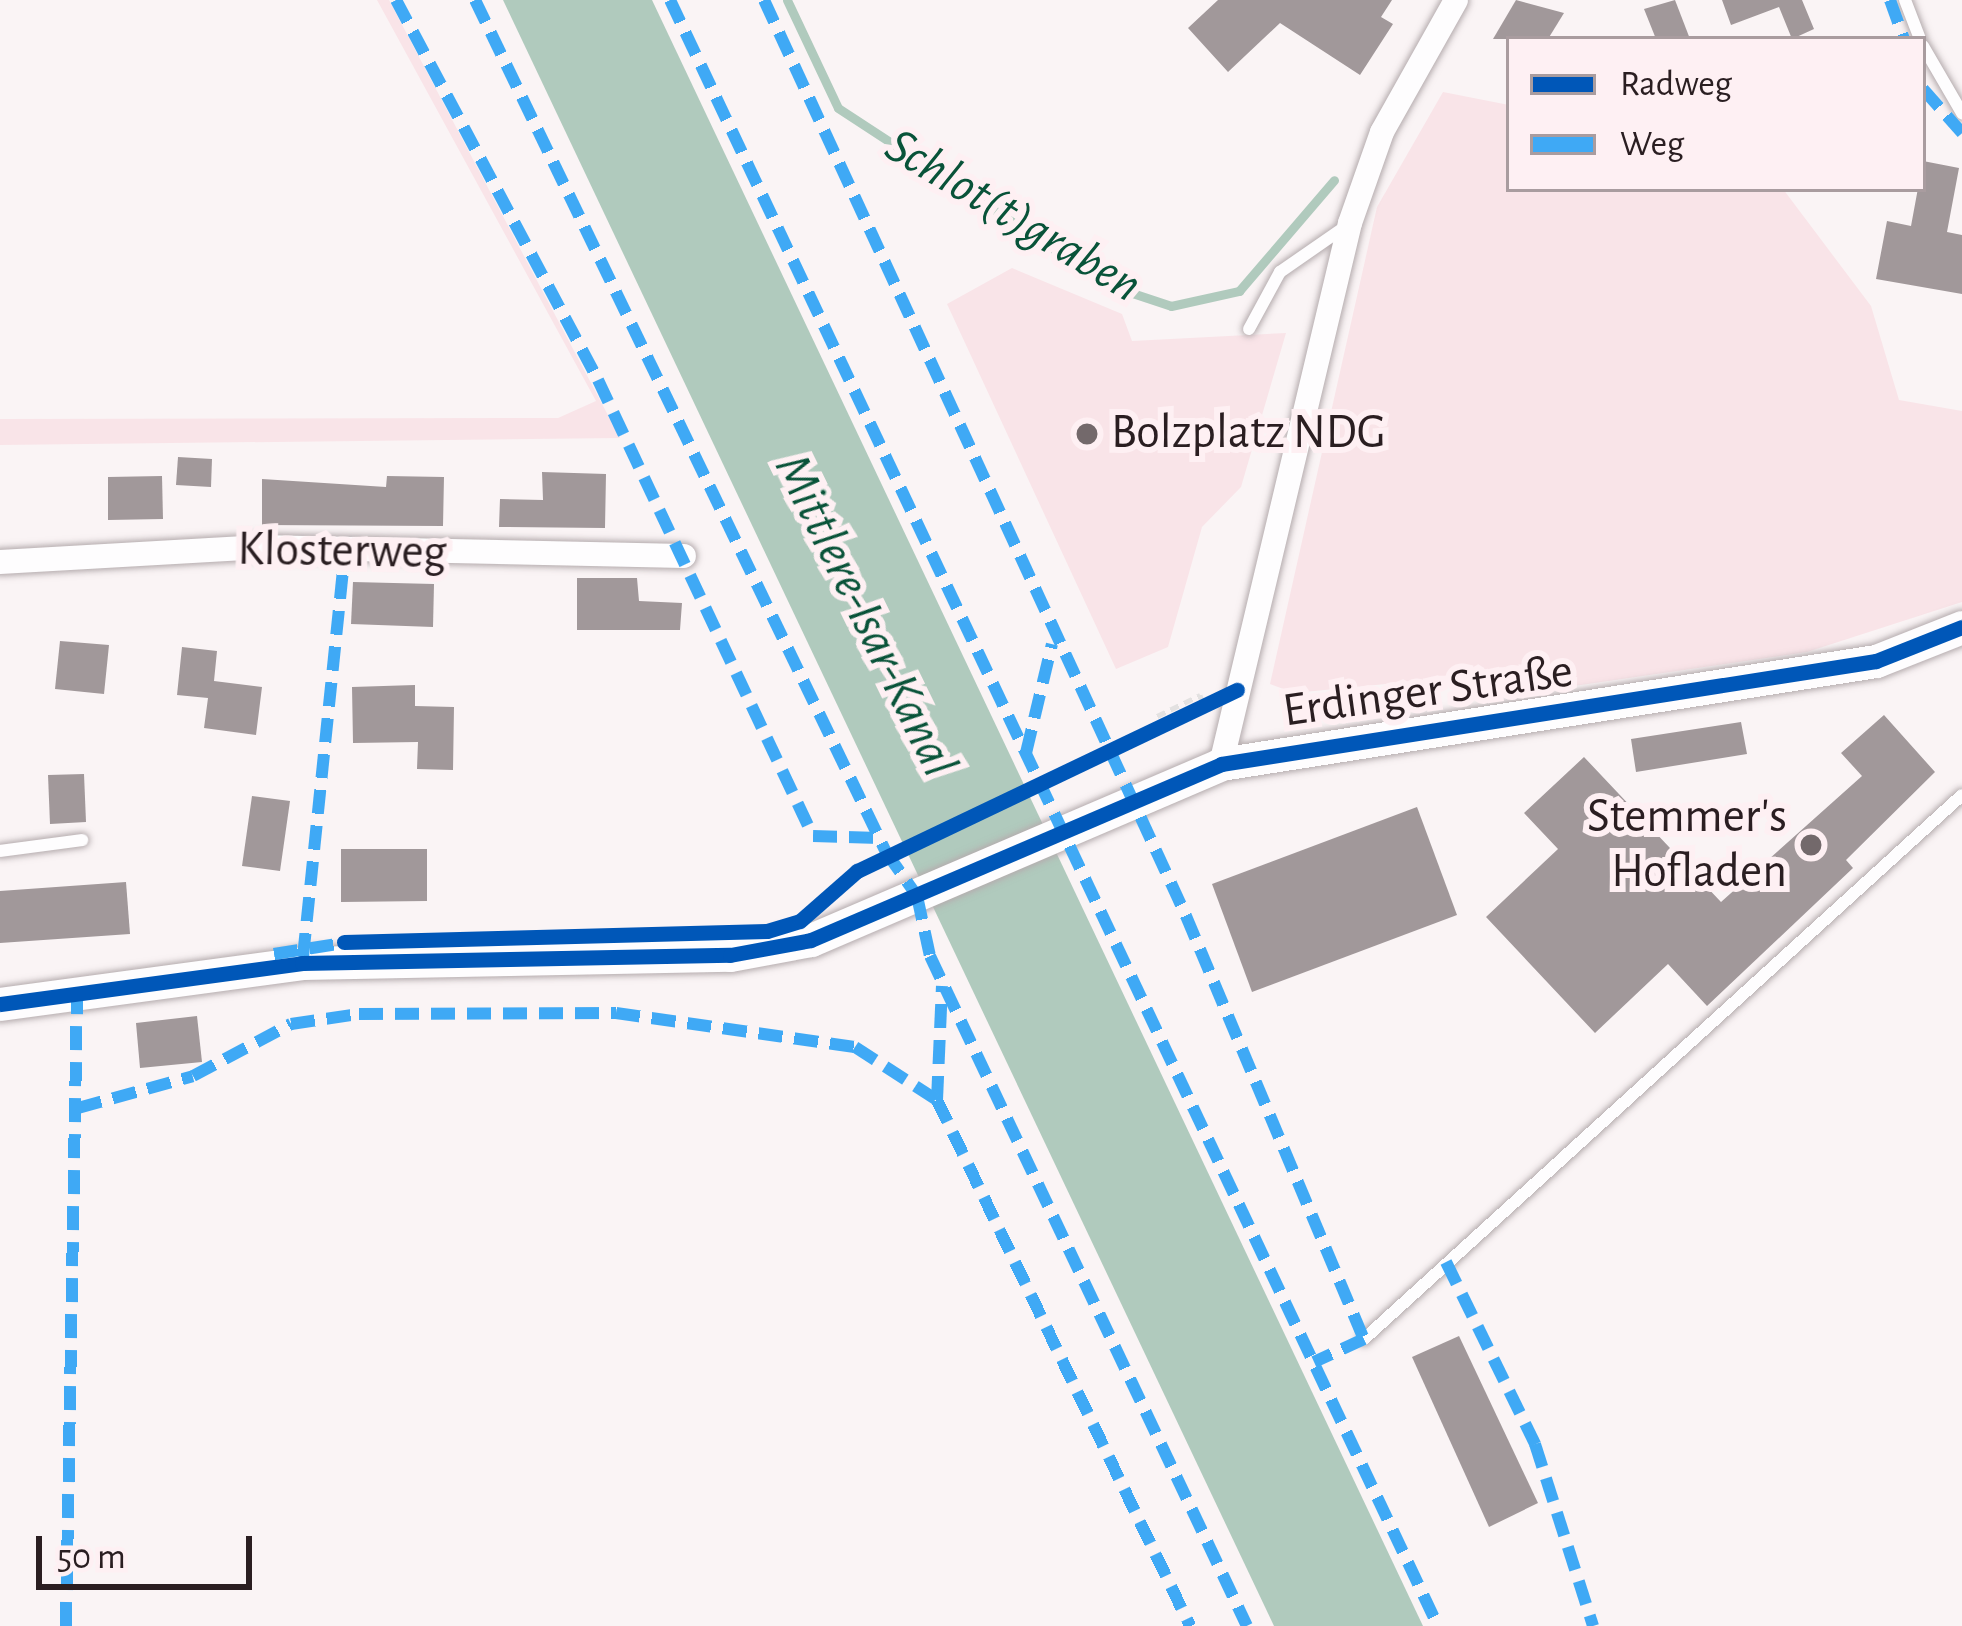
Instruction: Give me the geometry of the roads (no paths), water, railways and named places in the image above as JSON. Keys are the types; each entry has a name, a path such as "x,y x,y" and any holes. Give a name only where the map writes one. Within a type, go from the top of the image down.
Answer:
{"street":[{"path":"1221,764 1350,223 1382,132 1456,0"},
{"name":"Klosterweg","path":"0,562 258,547 684,556"},
{"name":"Erdinger Straße","path":"0,1004 302,963 730,955 811,940 1221,764 1876,661 1962,627"}],"lane":[{"path":"1905,0 1919,36"},
{"path":"1926,51 1962,113"},
{"path":"1250,329 1280,272 1350,223"},
{"path":"1364,1339 1962,795"},
{"path":"0,851 82,841"}],"water":[{"name":"Mittlere-Isar-Kanal","path":"503,0 652,0 1423,1626 1274,1626"}],"waterway":[{"name":"Schlot(t)graben","path":"787,0 838,108 1108,285 1171,306 1239,291 1334,180"}],"place":[{"name":"Bolzplatz NDG","path":"1087,434"},
{"name":"Stemmer's Hofladen","path":"1811,845"}]}
